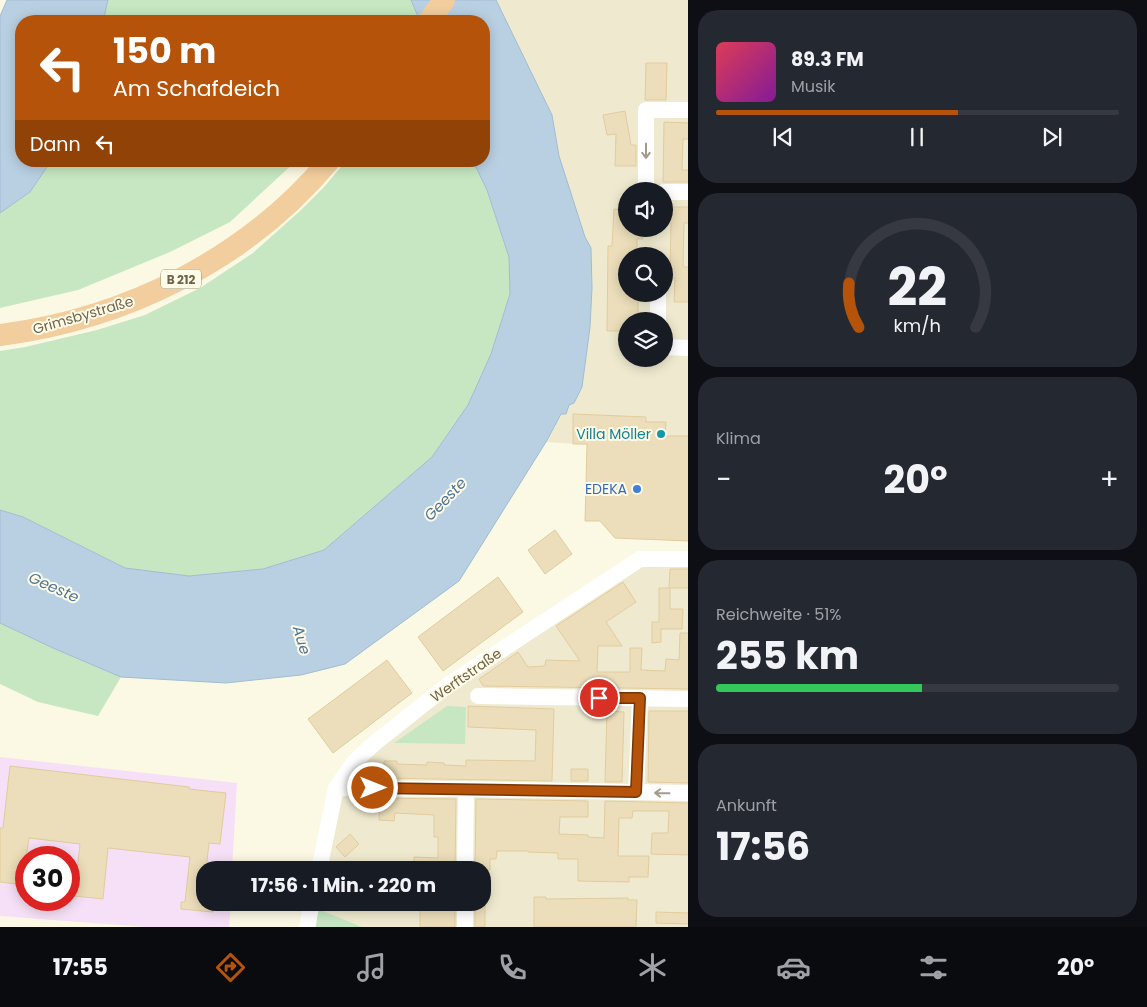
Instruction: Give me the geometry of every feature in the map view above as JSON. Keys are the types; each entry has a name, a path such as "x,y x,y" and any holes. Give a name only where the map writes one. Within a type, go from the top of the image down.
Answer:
{"highway":[{"path":"433,15 444,0"},
{"name":"Grimsbystraße","path":"0,335 28,332 106,311 144,297 182,278 217,258 250,235 289,203 323,167"}],"street":[{"path":"646,182 646,110 688,110"},
{"path":"673,192 688,192"},
{"path":"673,347 688,348"},
{"name":"Werftstraße","path":"321,861 336,788 355,761 376,742 448,685 640,559 688,559"},
{"path":"478,696 688,699"},
{"path":"636,792 640,698"},
{"path":"336,788 688,793"},
{"path":"465,861 466,789"},
{"path":"307,927 310,911"},
{"path":"464,927 465,911"}],"shaded area":[{"path":"496,0 688,0 688,449 546,442 561,414 582,387 590,327 591,248 585,237 559,156 552,115"},
{"path":"688,562 688,927 316,927 319,911 491,911 491,861 328,861 340,794 357,767 451,692 639,563"},
{"path":"0,757 237,783 233,861 196,861 196,911 230,911 229,927 146,927 0,916"}],"green space":[{"path":"108,0 411,0 417,15 104,15"},
{"path":"47,167 290,167 230,222 170,252 78,290 0,308 0,213 30,192"},
{"path":"341,167 476,167 487,190 509,256 510,294 491,354 468,405 432,457 324,550 263,569 189,576 125,568 23,517 0,510 0,351 97,330 145,315 200,288 253,253 324,187"},
{"path":"0,623 121,677 98,716 38,702 0,684"},
{"path":"447,706 466,707 465,744 394,743"},
{"path":"318,911 323,911 362,927 316,927"}],"water":[{"path":"7,0 108,0 104,15 15,15 15,167 47,167 30,192 0,213 0,16"},
{"path":"411,0 496,0 552,115 559,156 585,237 591,248 592,288 590,327 582,387 574,403 569,405 566,414 561,414 546,442 459,581 345,664 301,675 226,683 121,677 0,623 0,510 23,517 125,568 189,576 263,569 324,550 432,457 468,405 491,354 510,294 509,257 487,190 476,167 490,167 490,15 417,15"}],"building":[{"path":"646,63 667,63 666,100 645,100"},
{"path":"625,111 631,145 636,145 636,166 615,166 616,134 607,135 603,115"},
{"path":"664,122 688,123 688,139 683,139 682,170 688,170 688,182 663,182"},
{"path":"673,207 688,207 688,223 684,223 683,267 688,267 688,302 674,302 675,278 673,278 673,247 671,247 671,237 673,237"},
{"path":"614,209 618,209 618,237 643,237 643,239 637,239 637,247 618,247 618,302 638,302 638,309 638,312 618,312 618,331 607,331 608,246 612,246"},
{"name":"EDEKA","path":"573,414 646,417 646,422 666,422 665,436 688,436 688,541 615,538 600,521 585,521 587,444 573,444"},
{"path":"555,530 572,554 545,574 528,550"},
{"path":"670,569 688,569 688,588 670,588 670,609 683,609 682,629 661,629 661,642 652,643 652,622 659,622 659,588 669,588"},
{"path":"498,577 523,612 443,671 418,637"},
{"path":"623,582 636,602 606,622 622,646 598,646 597,672 630,672 630,648 642,648 641,670 665,671 666,659 679,660 680,633 688,633 688,689 483,686 479,679 518,652 528,667 545,666 546,660 580,661 556,626"},
{"path":"387,660 412,693 333,753 308,719"},
{"path":"468,706 554,709 552,781 376,778 377,766 384,766 384,761 397,761 397,764 427,765 427,762 466,766 466,760 535,761 536,730 468,727"},
{"path":"607,711 624,712 622,782 605,782"},
{"path":"649,711 688,711 688,783 648,782"},
{"path":"10,766 226,793 220,844 209,843 207,861 196,861 196,910 181,909 181,902 185,902 190,857 108,848 103,899 80,897 80,844 29,838 28,846 15,846 15,884 0,882 0,828 3,828"},
{"path":"571,769 588,769 588,781 571,781"},
{"path":"380,798 456,799 455,861 414,861 414,857 438,858 438,837 434,837 434,815 395,813 394,821 379,820"},
{"path":"476,799 588,801 588,817 560,817 559,834 588,835 588,837 604,838 605,801 688,803 688,855 651,854 652,833 668,833 669,811 633,811 632,818 619,818 618,856 649,856 648,877 629,877 629,882 578,881 578,859 558,859 558,853 497,851 496,859 490,859 490,861 475,861"},
{"path":"350,834 359,844 345,857 336,847"},
{"path":"534,897 546,897 546,899 628,898 628,900 637,900 636,927 534,927"},
{"path":"420,911 455,911 455,927 420,927"},
{"path":"475,911 485,911 485,927 475,927"},
{"path":"656,912 688,913 688,924 656,923"}],"place":[{"name":"Villa Möller","path":"661,434"},
{"name":"EDEKA","path":"637,489"}],"route":[{"path":"373,788 636,792 640,698 599,698"}],"water label":[{"name":"Geeste","path":"445,499"},
{"name":"Geeste","path":"54,587"},
{"name":"Aue","path":"302,640"}]}
